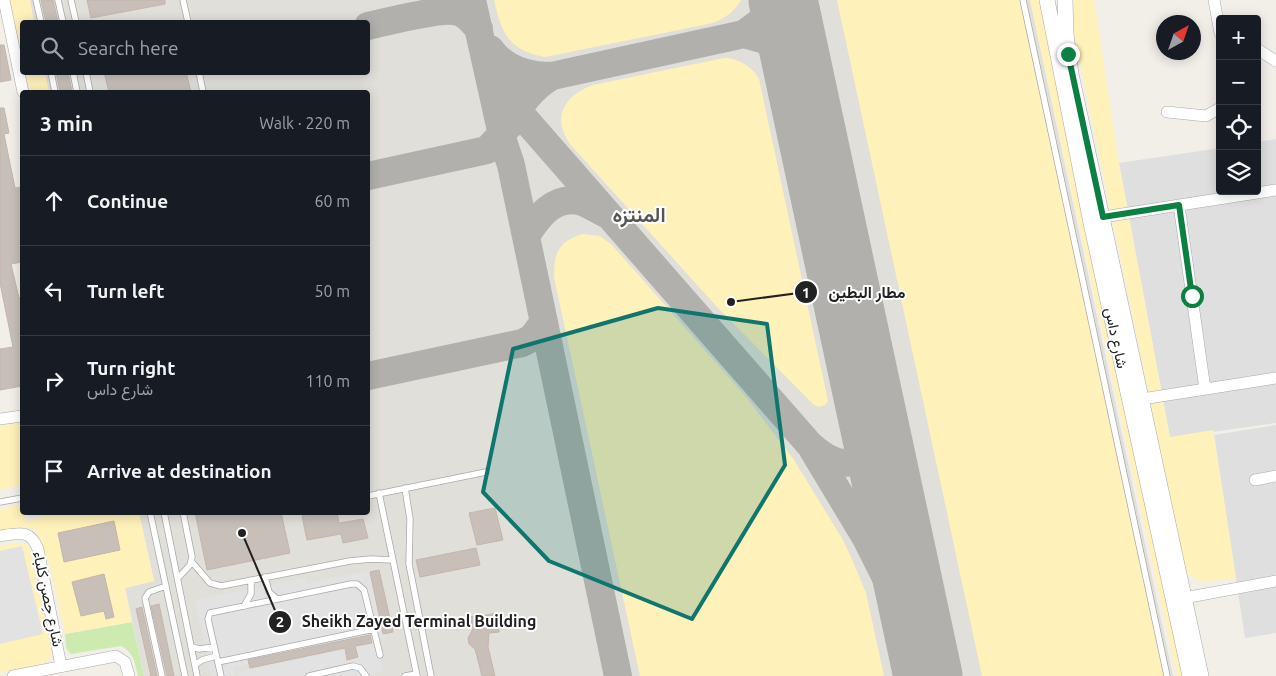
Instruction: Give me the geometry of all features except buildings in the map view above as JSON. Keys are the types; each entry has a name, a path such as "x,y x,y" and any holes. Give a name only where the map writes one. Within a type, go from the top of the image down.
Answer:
{"street":[{"path":"4,0 23,90"},
{"name":"شارع داس","path":"1047,0 1091,223 1190,676"},
{"name":"شارع داس","path":"1065,0 1066,34 1071,74 1201,676"},
{"path":"1214,0 1217,15"},
{"path":"1261,52 1276,61"},
{"path":"1167,112 1206,116 1216,110"},
{"path":"1103,217 1276,190"},
{"path":"1179,205 1205,390"},
{"path":"1142,400 1276,378"},
{"path":"0,419 20,416"},
{"path":"1255,480 1276,476"},
{"name":"شارع حِصن كلباء","path":"0,536 20,532 27,534 34,540 38,549 61,666"},
{"path":"1184,598 1276,581"},
{"path":"13,676 116,656 125,662 129,676"}],"lane":[{"path":"36,0 41,20"},
{"path":"58,0 63,20"},
{"path":"72,0 76,20"},
{"path":"183,0 188,20"},
{"path":"1023,0 1166,676"},
{"path":"52,75 55,90"},
{"path":"74,75 77,90"},
{"path":"87,75 90,90"},
{"path":"200,75 203,90"},
{"path":"370,496 486,472"},
{"path":"405,488 410,519 410,572 431,676"},
{"path":"379,494 417,675 405,676"},
{"path":"0,502 20,498"},
{"path":"151,515 185,676"},
{"path":"165,515 198,676"},
{"path":"178,578 191,561 184,515"},
{"path":"191,561 210,582 217,586 360,560 393,560"},
{"path":"265,577 269,592 277,599"},
{"path":"244,606 251,594 251,580"},
{"path":"221,676 208,619 209,615 277,599 357,584 364,590 380,655"},
{"path":"162,676 145,598 149,592 166,586"},
{"path":"195,665 202,660 217,659 374,629"},
{"path":"192,648 214,647"},
{"path":"309,676 354,666 360,668 366,676"}],"highlighted area":[{"path":"658,308 767,324 785,465 692,619 549,561 483,492 513,349"}],"shaded area":[{"path":"17,0 1030,0 1173,676 144,676 125,588 154,581 139,515 370,515 370,90 36,90 33,75 370,75 370,20 22,20"},
{"path":"1276,139 1276,423 1170,438 1119,163 1216,149 1216,195 1261,195 1261,141"},
{"path":"1276,425 1276,633 1245,638 1214,435"},
{"path":"22,546 43,634 0,644 0,551"},
{"path":"373,570 386,637 234,667 235,676 211,676 195,600 305,578 307,583"},
{"path":"376,643 383,672 365,676 237,676 243,671"}],"green space":[{"path":"132,622 144,676 138,676 131,655 121,646 71,654 66,648 65,634"}],"sand":[{"path":"10,0 30,0 34,20 20,20 20,48"},
{"path":"494,0 741,0 729,14 713,23 545,57 523,50 509,39 500,22"},
{"path":"837,0 1022,0 1166,676 982,676"},
{"path":"1030,0 1046,0 1193,676 1177,676"},
{"path":"1068,0 1094,0 1119,163 1170,437 1213,430 1236,578 1201,582 1186,573"},
{"path":"724,58 744,64 759,79 828,401 825,405 819,407 813,404 717,307 570,144 564,134 562,116 564,108 568,101 583,89 593,85"},
{"path":"26,75 45,75 49,90 30,90"},
{"path":"582,234 600,236 612,245 746,397 794,460 843,540 854,564 866,593 884,676 640,676 554,277 555,261 559,250 568,241"},
{"path":"20,422 20,485 0,490 0,426"},
{"path":"17,505 20,507 20,515 24,515 26,521 42,517 42,515 139,515 154,581 125,588 132,622 65,634 49,562 45,559 37,532 33,529 20,528 0,532 0,509"},
{"path":"16,543 24,544 30,548 52,651 51,658 45,663 0,673 0,546"}],"taxiway":[{"path":"472,0 504,144 511,165 618,676"},
{"path":"552,76 744,34 768,16 777,0"},
{"path":"370,26 416,15 454,11 466,16 479,29"},
{"path":"744,34 769,41 788,55 801,83"},
{"path":"490,49 510,67 534,75 552,76 527,97 510,125"},
{"path":"499,74 517,110 809,444 824,456 837,462 847,462 855,459 862,451 867,440 871,409"},
{"path":"370,176 487,150 498,138 502,130"},
{"path":"526,236 541,215 561,202 579,201 604,213"},
{"path":"370,376 522,343 532,338 544,322"},
{"path":"813,450 866,538 901,608 924,676"}],"runway":[{"path":"783,0 928,676"}],"place":[{"name":"مطار البطين","path":"731,302"},
{"name":"Sheikh Zayed Terminal Building","path":"242,533"}],"district":[{"name":"المنتزه","path":"639,215"}],"route":[{"path":"1068,54 1103,217 1179,205 1192,296"}]}
